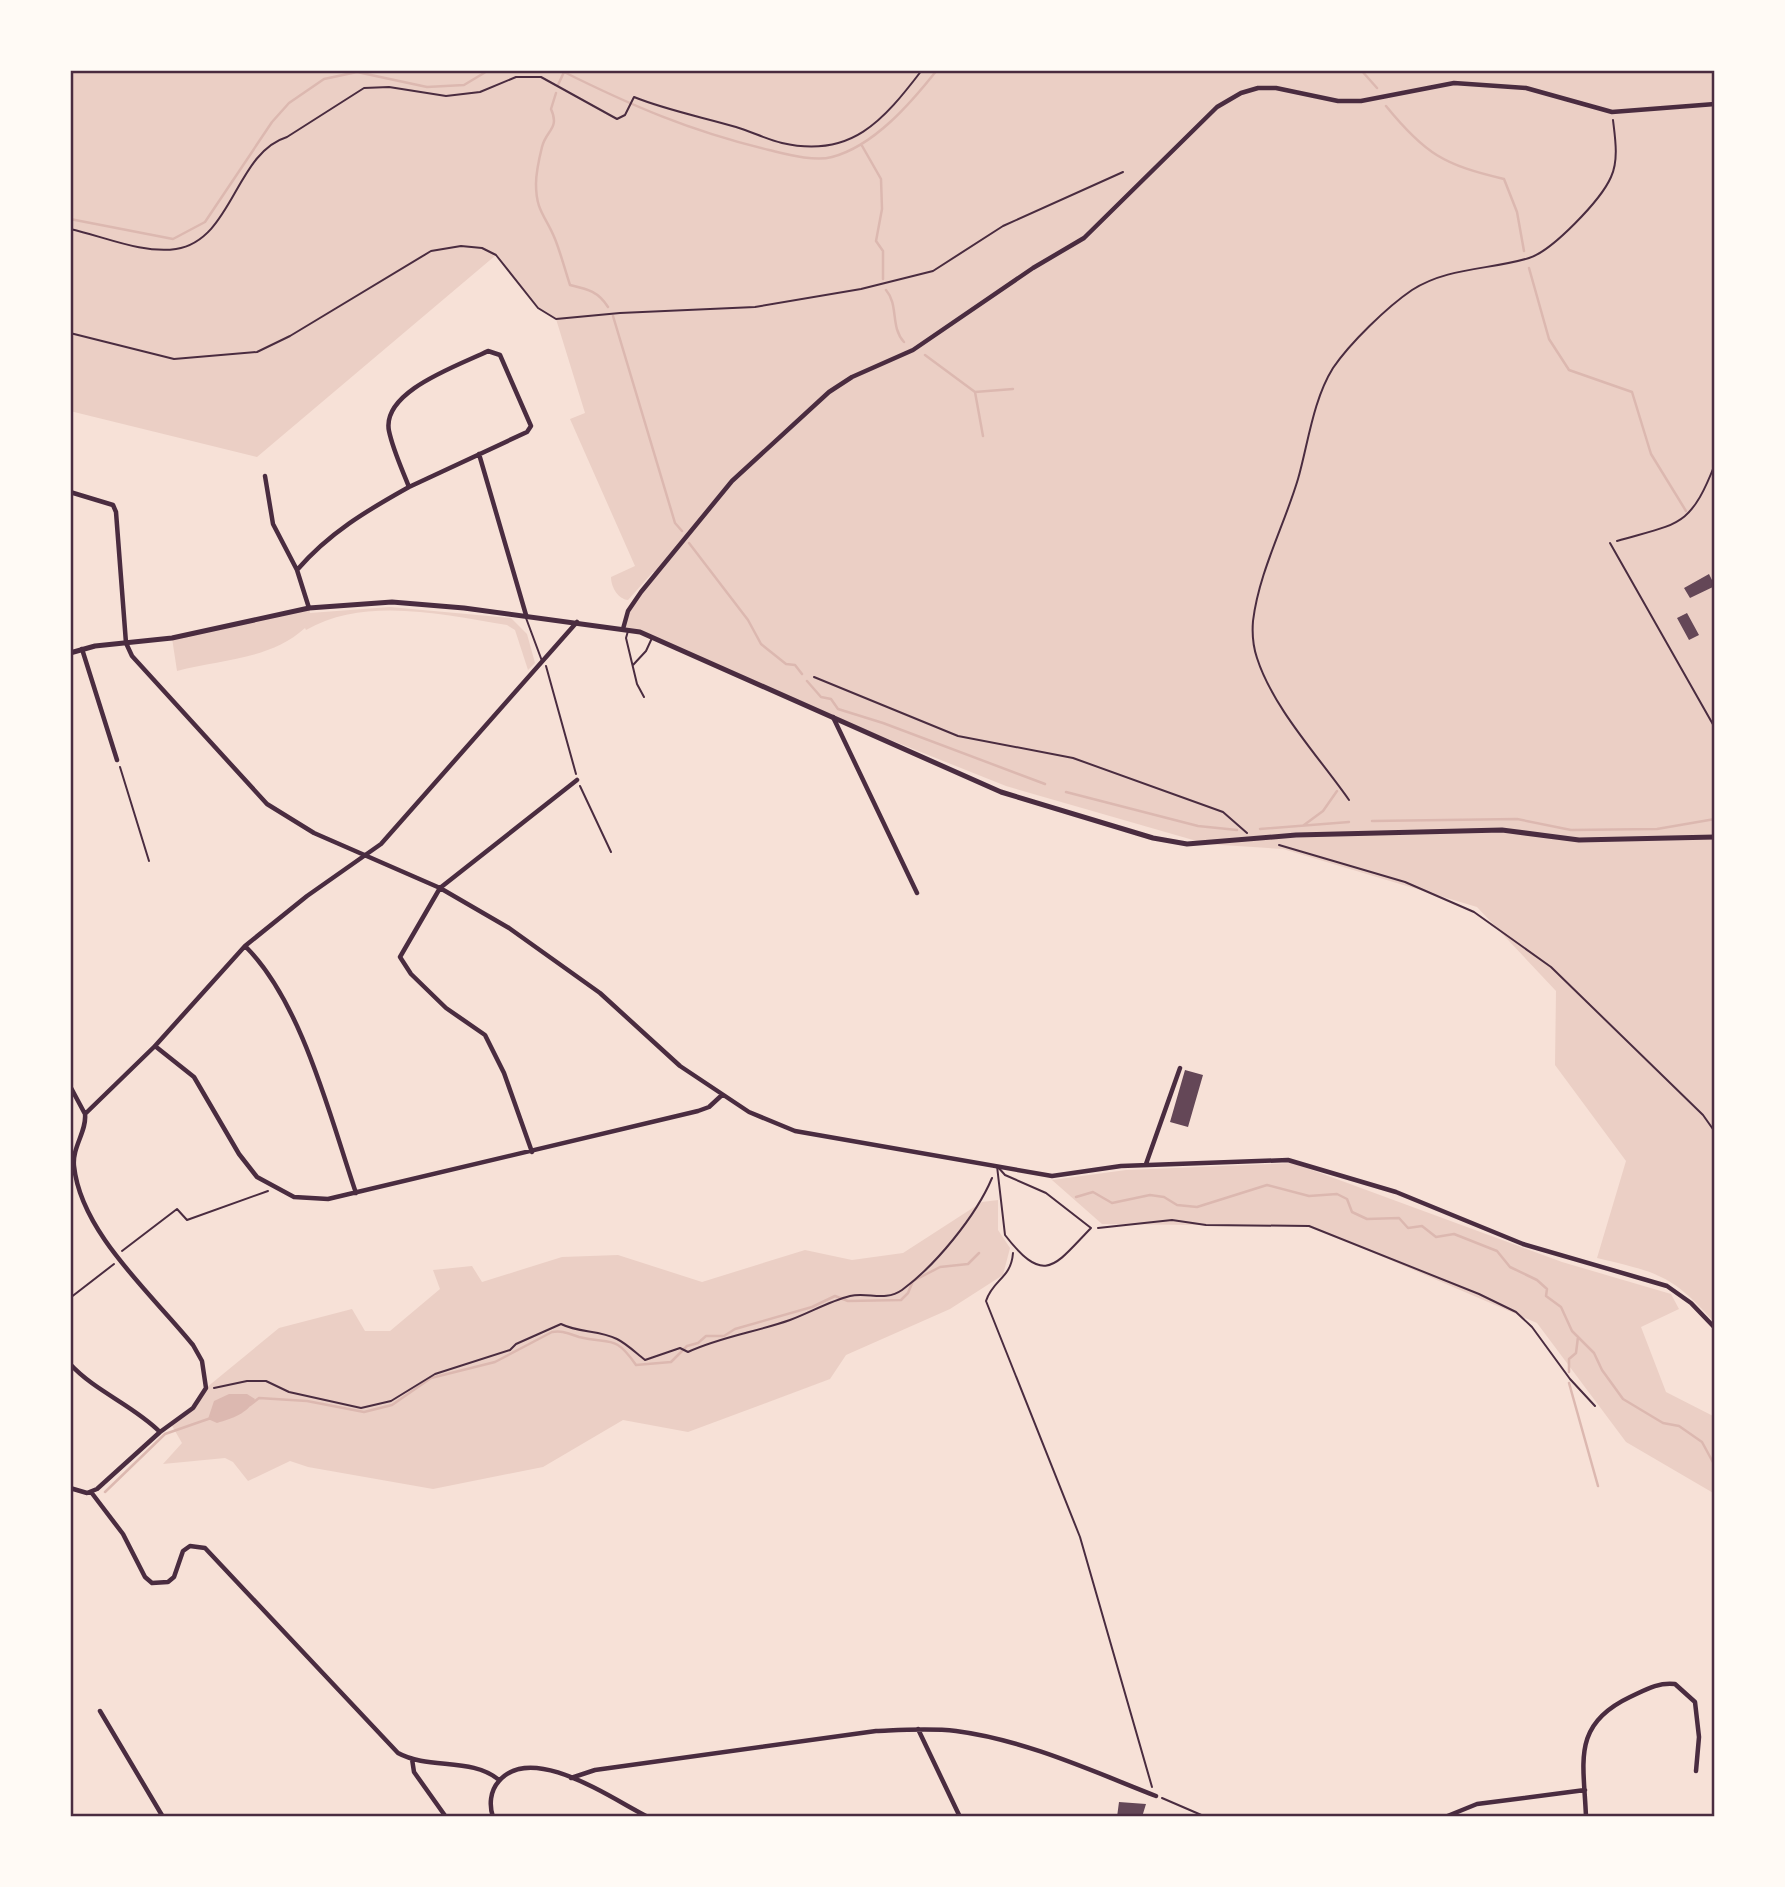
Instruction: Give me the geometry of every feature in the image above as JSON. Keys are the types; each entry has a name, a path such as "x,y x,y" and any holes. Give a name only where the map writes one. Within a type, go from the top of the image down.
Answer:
{"street":[{"path":"625,629 628,611 635,600 732,481 829,393 852,377 913,350 1033,268 1084,238 1217,107 1241,93 1276,88 1338,101 1361,101 1465,84 1526,88 1612,112 1715,104"},
{"path":"297,570 318,546 345,524 409,487 527,432 531,426 500,355 488,351 418,385 393,405 388,429 409,487"},
{"path":"480,454 526,615"},
{"path":"265,476 274,524 297,570 309,608"},
{"path":"70,492 113,505 116,512 126,643 132,656 267,804 314,833 440,888 540,949 600,993 680,1066 749,1112 795,1130 1052,1176 1146,1164 1288,1160 1396,1192 1523,1244 1667,1286 1691,1303 1715,1328"},
{"path":"70,653 82,648 172,638 309,608 392,602 526,615 604,625 652,637 990,788 1066,814 1153,838 1187,844 1271,837 1502,830 1579,840 1715,837"},
{"path":"91,1492 160,1432 193,1408 206,1388 202,1361 193,1345 95,1225 77,1181 74,1155 85,1114 111,1092 155,1046 245,946 307,896 368,855 398,825 577,622"},
{"path":"82,648 117,760"},
{"path":"833,717 917,893"},
{"path":"532,1152 504,1073 485,1035 446,1008 411,974 400,957 440,888 578,780"},
{"path":"245,946 259,960 297,1027 356,1193"},
{"path":"155,1046 194,1077 239,1154 257,1177 294,1197 328,1199 532,1152 698,1111 709,1107 722,1095"},
{"path":"1146,1164 1180,1068"},
{"path":"70,1086 85,1114"},
{"path":"70,1364 96,1387 145,1417 160,1432"},
{"path":"70,1488 91,1492 123,1534 145,1577 152,1583 168,1582 174,1577 183,1551 190,1546 205,1548 398,1754 412,1759 485,1770 499,1780"},
{"path":"1586,1817 1584,1742 1593,1723 1613,1705 1662,1683 1679,1687 1695,1702 1699,1737 1696,1771"},
{"path":"100,1711 163,1817"},
{"path":"918,1729 960,1817"},
{"path":"571,1779 595,1770 876,1731 918,1729 958,1731 1062,1759 1156,1796"},
{"path":"412,1759 414,1772 446,1817"},
{"path":"494,1817 491,1798 499,1780 514,1769 529,1766 547,1769 571,1779 648,1817"},
{"path":"1445,1817 1477,1804 1585,1790"}],"lane":[{"path":"1609,543 1715,728"},
{"path":"526,615 543,662"},
{"path":"625,629 632,666 644,697"},
{"path":"632,666 646,651 652,637"},
{"path":"997,1166 1005,1175 1046,1193 1091,1228 1066,1256 1046,1268 1013,1246 1005,1235 1001,1222 997,1166"}],"path":[{"path":"70,229 141,247 176,249 185,246 214,229 240,182 275,141 287,137 364,88 389,87 446,96 480,92 516,77 529,75 541,77 617,118 625,115 632,97 782,143 825,146 841,145 866,130 904,94 922,70"},
{"path":"1349,800 1265,677 1253,640 1256,609 1270,559 1297,482 1325,384 1334,367 1375,323 1414,289 1459,271 1504,264 1532,257 1548,249 1595,200 1611,177 1616,158 1612,112"},
{"path":"70,332 174,359 257,352 290,336 431,251 446,247 482,248 496,255 538,308 556,319 608,313 755,307 908,279 933,271 1003,226 1123,172"},
{"path":"1609,543 1686,518 1702,498 1715,464"},
{"path":"543,662 549,669 578,780 611,852"},
{"path":"814,677 957,736 1073,758 1223,812 1239,823 1253,839"},
{"path":"117,760 146,844 149,862"},
{"path":"1271,837 1281,846 1405,882 1474,912 1551,967 1703,1115 1715,1132"},
{"path":"206,1388 225,1388 247,1381 265,1381 289,1392 361,1408 391,1401 419,1381 510,1350 524,1340 561,1324 580,1333 597,1332 617,1339 645,1360 680,1348 688,1352 839,1302 846,1297 859,1295 884,1298 902,1290 949,1242 982,1202 997,1166"},
{"path":"70,1298 115,1263 117,1255 177,1209 187,1220 275,1188"},
{"path":"1091,1228 1172,1220 1206,1225 1289,1223 1309,1226 1479,1294 1516,1312 1532,1326 1570,1379 1595,1406"},
{"path":"1013,1246 1007,1275 990,1290 986,1301 1080,1537 1156,1796 1206,1817"}],"shaded area":[{"path":"70,70 1715,70 1715,1323 1687,1294 1663,1278 1597,1258 1626,1161 1555,1065 1556,991 1477,907 1283,849 1207,844 1006,786 833,717 641,632 623,629 625,617 656,573 653,572 628,600 618,595 614,588 611,577 635,566 570,419 585,413 556,319 538,308 496,255 257,457 70,411"},
{"path":"390,607 511,618 527,634 535,663 528,670 515,630 507,625 431,613 379,611 354,613 306,630 305,628 291,639 261,653 177,671 172,638 309,608 310,613"},
{"path":"1293,1163 1562,1262 1671,1294 1679,1309 1641,1327 1666,1392 1715,1417 1715,1494 1626,1442 1537,1323 1311,1226 1102,1224 1052,1180 1126,1170"},
{"path":"998,1200 998,1230 1010,1248 1003,1275 950,1309 846,1355 830,1379 688,1432 623,1420 543,1467 433,1489 308,1467 290,1461 248,1481 233,1462 225,1458 163,1464 182,1443 171,1424 193,1408 206,1388 279,1328 352,1309 365,1331 390,1331 440,1289 433,1270 472,1266 482,1282 562,1257 618,1255 702,1282 805,1250 852,1260 903,1253 982,1202"},
{"path":"229,1394 247,1394 255,1399 244,1412 234,1417 217,1423 208,1419 214,1401"}],"building":[{"path":"1709,574 1715,586 1690,598 1684,588"},
{"path":"1687,613 1699,635 1689,640 1677,618"},
{"path":"1185,1070 1203,1075 1188,1127 1170,1122"},
{"path":"1119,1802 1146,1804 1142,1817 1117,1817"}],"waterway":[{"path":"70,219 173,239 205,222 272,122 289,103 324,79 357,72 427,87 464,85 489,70"},
{"path":"560,70 687,126 740,143 817,159 848,151 877,133 916,96 937,70"},
{"path":"1361,70 1377,88"},
{"path":"558,85 564,72"},
{"path":"556,93 551,109 554,121 544,141 538,166 538,201 555,239 570,285 596,294 608,307"},
{"path":"1386,106 1412,136 1437,155 1466,168 1504,179 1517,212 1524,251"},
{"path":"861,144 881,179 882,209 876,241 883,251 883,279"},
{"path":"1529,268 1549,339 1569,370 1632,392 1651,454 1686,511"},
{"path":"886,290 892,302 897,330 904,342"},
{"path":"613,316 675,523 682,531"},
{"path":"925,355 975,392 983,436"},
{"path":"975,392 1013,389"},
{"path":"689,543 748,620 761,644 786,664 795,665 802,674"},
{"path":"807,681 821,697 831,699 838,709 883,723 1045,784"},
{"path":"1304,825 1323,811 1337,791"},
{"path":"1066,792 1198,826 1237,830"},
{"path":"1372,821 1517,819 1571,830 1657,829 1715,819"},
{"path":"1260,829 1349,822"},
{"path":"1076,1197 1093,1192 1112,1203 1150,1195 1164,1197 1177,1205 1197,1207 1267,1185 1309,1196 1337,1194 1347,1199 1352,1212 1367,1219 1399,1218 1408,1228 1422,1226 1436,1237 1454,1234 1497,1251 1510,1267 1537,1280 1547,1289 1546,1296 1561,1307 1572,1331 1594,1353 1602,1370 1623,1399 1663,1423 1679,1426 1702,1442 1715,1466"},
{"path":"250,1405 259,1398 307,1401 364,1412 392,1405 431,1378 495,1362 552,1332 611,1342 622,1348 636,1365 671,1362 687,1346 698,1343 706,1336 724,1336 735,1329 812,1307 835,1296 848,1301 901,1300 908,1293 913,1281 940,1267 968,1264 979,1253"},
{"path":"1569,1372 1569,1359 1576,1353 1578,1337"},
{"path":"1569,1383 1598,1486"},
{"path":"105,1492 165,1434 211,1418"}]}
